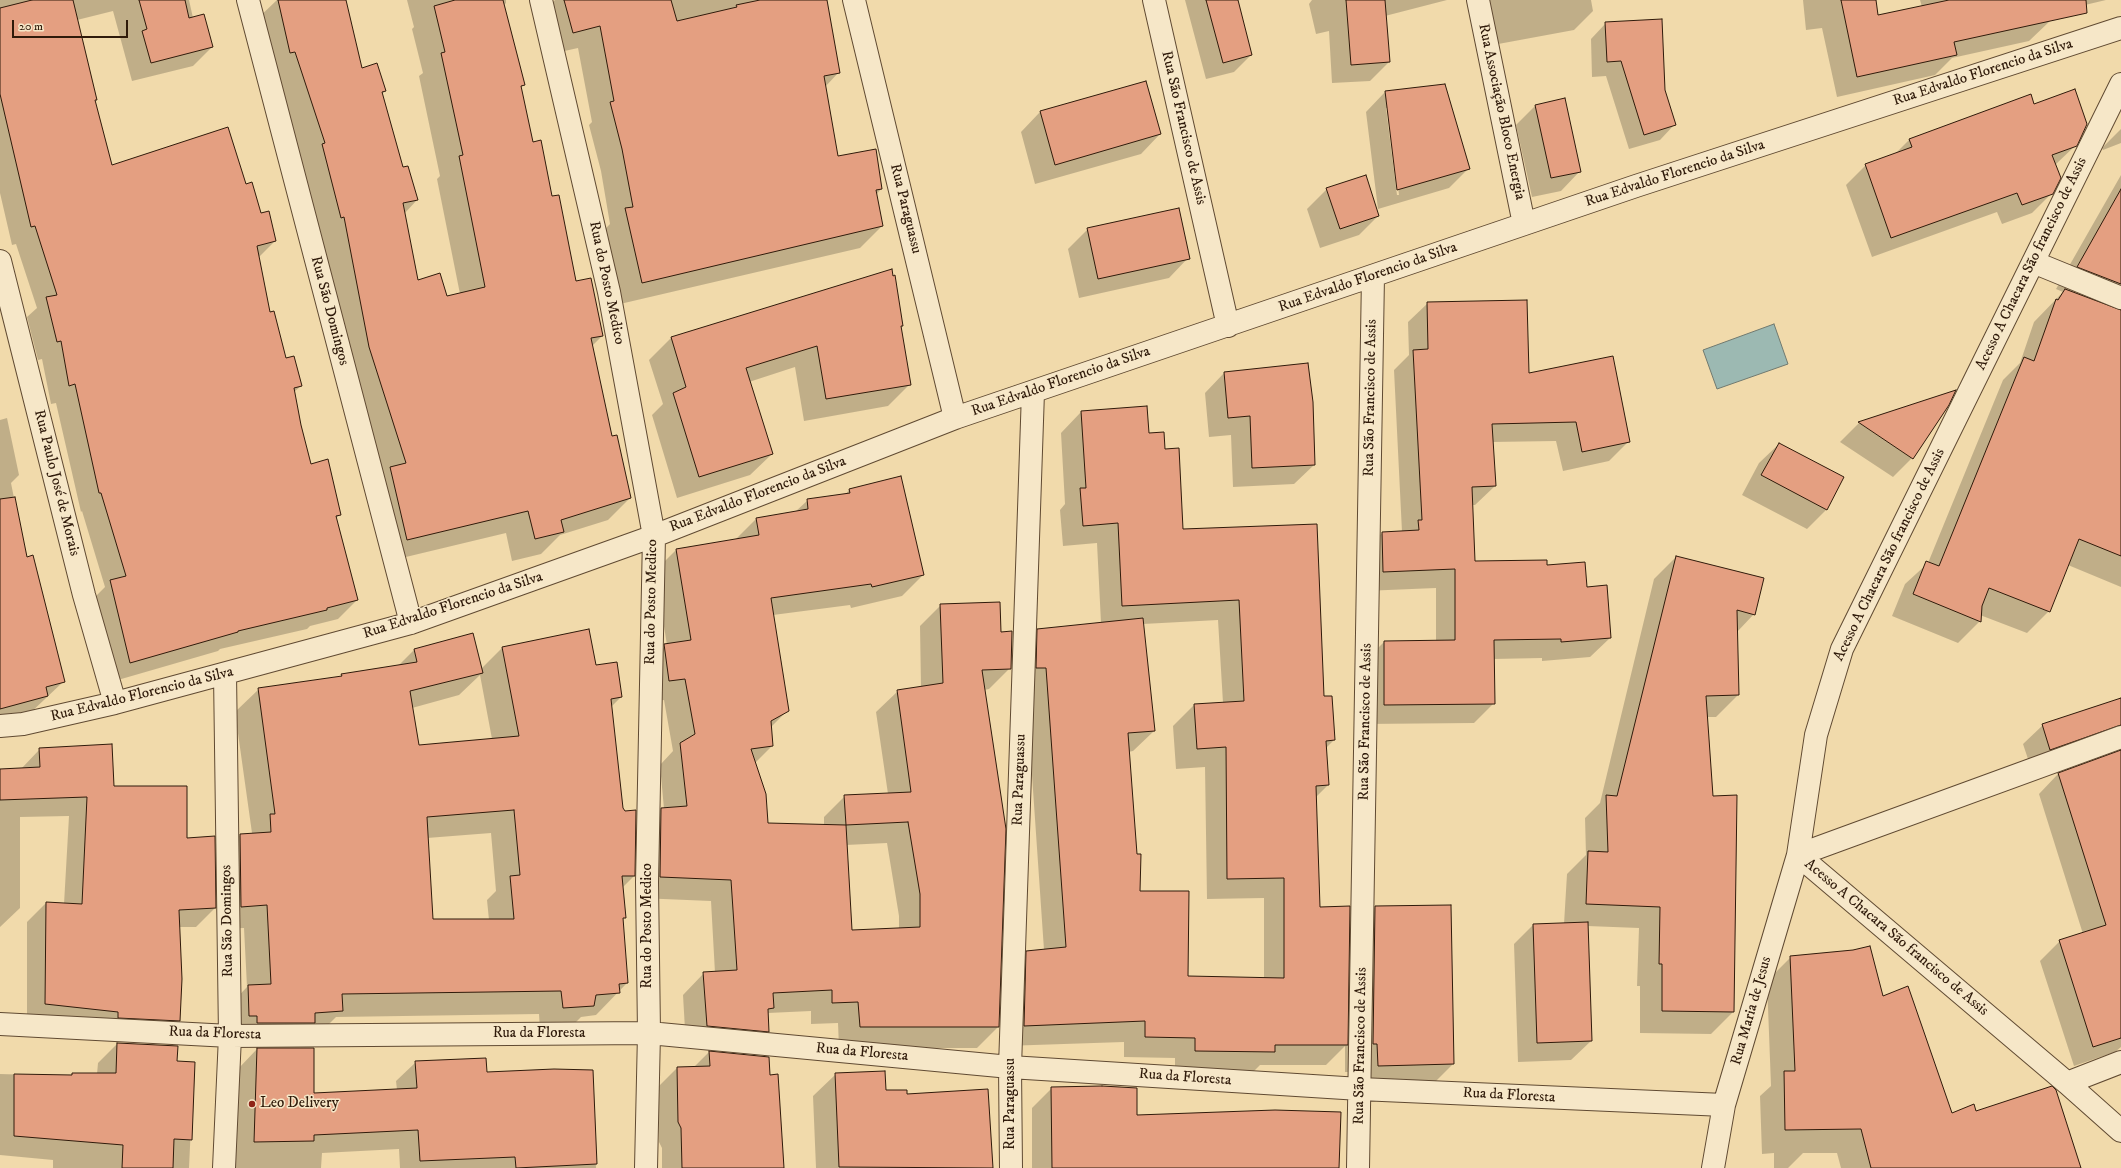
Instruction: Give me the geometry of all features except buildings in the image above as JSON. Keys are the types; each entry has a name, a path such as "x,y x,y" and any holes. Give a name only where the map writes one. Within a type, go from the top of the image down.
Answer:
{"street":[{"name":"Rua São Domingos","path":"248,0 411,623"},
{"name":"Rua do Posto Medico","path":"541,0 609,292 654,536 647,882 650,1033 646,1168"},
{"name":"Rua Paraguassu","path":"854,0 955,418"},
{"name":"Rua São Francisco de Assis","path":"1154,0 1228,326"},
{"name":"Rua Associação Bloco Energia","path":"1478,0 1524,224"},
{"name":"Rua Edvaldo Florencio da Silva","path":"0,726 23,724 115,703 411,623 654,536 955,418 1636,186 2121,28"},
{"name":"Acesso A Chacara São francisco de Assis","path":"2121,84 1842,649 1816,735 1798,855 2067,1083 2121,1131"},
{"name":"Rua Paulo José de Morais","path":"0,262 82,587 115,703"},
{"path":"2033,262 2121,298"},
{"name":"Rua São Francisco de Assis","path":"1358,1168 1373,276"},
{"name":"Rua Paraguassu","path":"1011,1168 1010,1067 1033,392"},
{"name":"Rua São Domingos","path":"224,1168 230,1036 225,674"},
{"path":"1798,855 2121,737"},
{"name":"Rua Maria de Jesus","path":"1713,1168 1724,1105 1798,855"},
{"name":"Rua da Floresta","path":"0,1024 230,1036 650,1033 1010,1067 1360,1089 1724,1105"},
{"path":"2067,1083 2121,1062"}],"water":[{"path":"1774,324 1788,364 1717,389 1703,350"}],"place":[{"name":"Leo Delivery","path":"252,1104"}]}
